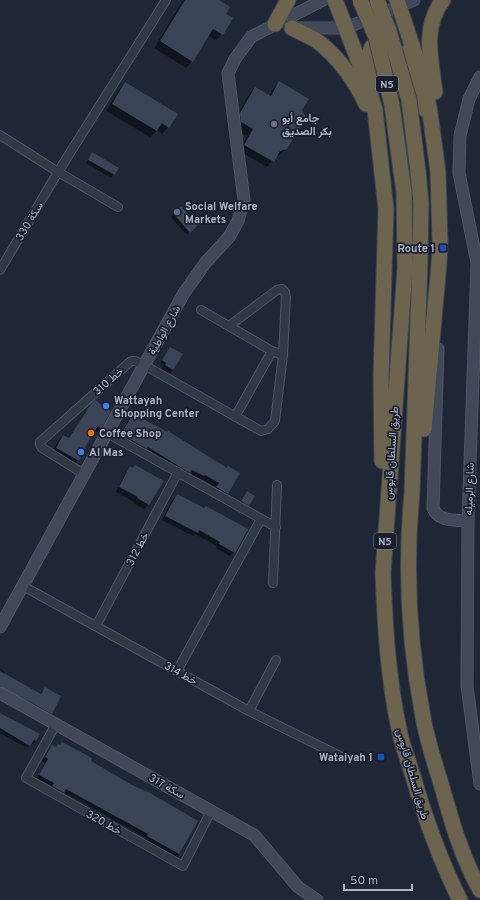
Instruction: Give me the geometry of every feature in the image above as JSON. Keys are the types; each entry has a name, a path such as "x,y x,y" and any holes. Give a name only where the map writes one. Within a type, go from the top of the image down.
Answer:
{"highway":[{"path":"269,27 288,0"},
{"path":"335,0 367,83 375,110 378,134 386,209 382,376 382,458 389,487"},
{"name":"طريق السلطان قابوس","path":"360,0 376,37 392,105 404,192 405,268 383,573 390,673 399,730 430,832 451,883 460,900"},
{"name":"طريق السلطان قابوس","path":"377,0 389,31 409,100 418,171 420,203 420,262 409,541 414,660 423,718 452,822 468,868 480,890"},
{"path":"412,492 420,465 440,264 438,172 439,128 428,42 434,14 443,0"},
{"path":"398,3 424,81 438,172"},
{"path":"292,28 318,42 341,65 360,90 378,134"},
{"path":"375,110 378,98 370,66 369,54 375,44 380,41 391,40 399,42 405,48 418,102 430,113"}],"street":[{"name":"سكة 330","path":"0,270 58,172 166,0"},
{"name":"شارع الواطية","path":"0,627 184,293 206,262 229,237 238,221 244,200 228,73 235,59 252,37 323,0"},
{"path":"269,27 346,28 398,3 414,0"},
{"name":"شارع الرميله","path":"480,78 470,99 460,136 459,173 477,263 468,521 467,686 480,784"},
{"path":"0,135 58,172 118,207"},
{"path":"440,264 441,277 433,508 443,519 468,521"},
{"path":"201,310 272,351 284,355 286,297 284,290 277,290 229,326"},
{"path":"235,416 272,351"},
{"name":"خط 310","path":"84,474 42,448 40,445 40,440 130,362 135,361 261,431 268,429 275,421 284,355"},
{"path":"107,433 276,527"},
{"name":"خط 312","path":"96,626 178,472"},
{"path":"273,583 277,484"},
{"path":"177,671 261,519"},
{"name":"خط 314","path":"23,586 249,711 340,756"},
{"path":"249,711 276,660"},
{"name":"سكة 317","path":"0,693 254,835 298,887 317,900"},
{"name":"خط 320","path":"56,724 26,778 183,866 211,811"}],"building":[{"path":"185,0 219,0 230,7 226,14 233,18 223,35 213,29 193,62 160,41"},
{"name":"جامع أبو بكر الصديق","path":"279,81 309,99 302,110 306,118 287,149 280,151 274,162 244,145 253,129 241,122 240,113 255,87 271,96"},
{"path":"125,82 178,114 169,128 162,123 157,131 112,104"},
{"path":"92,152 119,168 115,175 88,160"},
{"path":"181,206 198,225 190,233 173,213"},
{"path":"170,347 183,354 173,370 165,365 166,363 162,360"},
{"path":"95,400 111,411 101,429 98,426 85,447 86,448 79,461 56,448 63,435 69,438"},
{"path":"133,414 168,431 227,468 228,466 240,473 228,494 216,487 219,483 205,475 204,476 192,470 190,473 148,447 147,449 121,434"},
{"path":"135,465 164,481 149,505 137,498 138,497 119,487 130,466 133,468"},
{"path":"247,491 255,496 249,506 241,501"},
{"path":"177,494 204,508 206,506 248,529 235,553 199,530 198,533 165,516"},
{"path":"0,671 41,694 45,687 61,696 52,714 0,686"},
{"path":"0,713 40,734 36,741 34,740 30,746 0,728"},
{"path":"62,742 92,758 91,761 132,785 150,793 198,821 179,854 147,836 148,834 66,789 64,793 52,786 54,783 39,775 48,759 45,757 52,745 56,747"}],"place":[{"name":"جامع أبو بكر الصديق","path":"274,124"},
{"name":"Social Welfare Markets","path":"177,212"},
{"name":"Route 1","path":"443,248"},
{"name":"Wattayah Shopping Center","path":"106,406"},
{"name":"Coffee Shop","path":"91,433"},
{"name":"Al Mas","path":"81,452"},
{"name":"Wataiyah 1","path":"381,757"}]}
